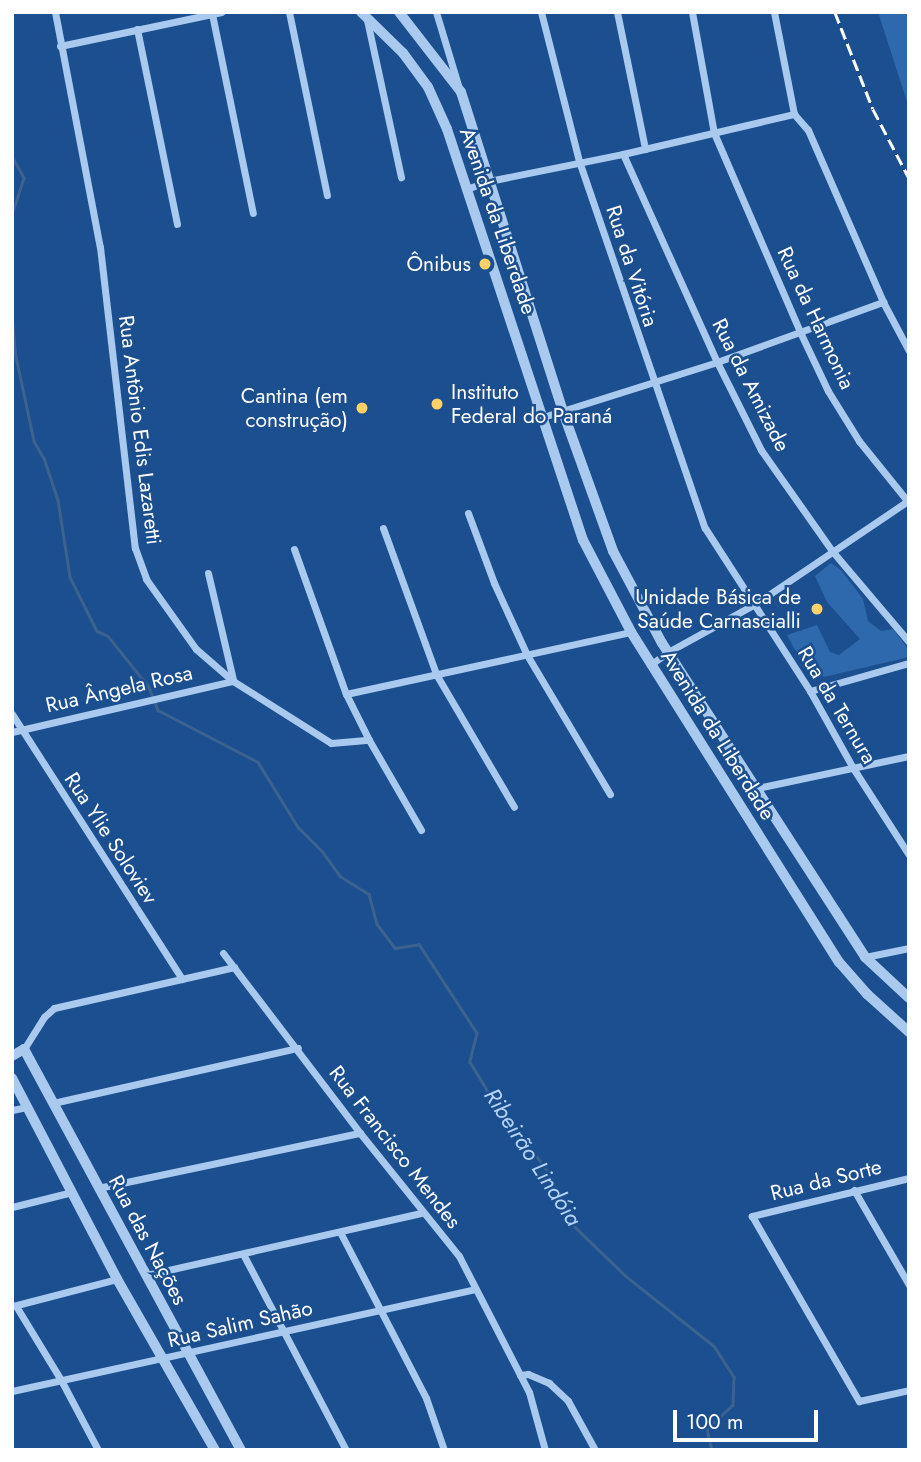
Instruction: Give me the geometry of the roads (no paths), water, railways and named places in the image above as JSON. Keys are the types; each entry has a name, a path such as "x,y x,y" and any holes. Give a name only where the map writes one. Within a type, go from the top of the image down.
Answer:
{"street":[{"name":"Rua Antônio Edis Lazaretti","path":"55,12 100,247 135,548 146,579 196,649 233,681 331,743 369,740"},
{"path":"181,12 191,17"},
{"path":"289,12 327,195"},
{"name":"Avenida da Liberdade","path":"399,12 461,92 563,412 613,551 667,652 865,957 909,998"},
{"path":"436,12 461,92"},
{"name":"Rua da Vitória","path":"541,12 579,161 653,381"},
{"path":"617,12 645,149"},
{"name":"Rua da Harmonia","path":"692,12 714,133 800,332 828,391 859,441 908,502"},
{"path":"774,12 794,114 808,130 883,302 909,351"},
{"path":"60,46 216,13 253,213"},
{"path":"364,15 401,177"},
{"name":"Avenida da Liberdade","path":"364,15 403,53 428,88 469,188 583,540 631,632 839,962 867,994 909,1032"},
{"path":"137,29 177,224"},
{"path":"469,188 489,181 623,154 794,114"},
{"name":"Rua da Amizade","path":"623,154 717,362 761,450 833,552 909,642"},
{"path":"543,417 717,362 883,302"},
{"name":"Rua da Ternura","path":"653,381 705,528 810,691 853,768 908,851"},
{"path":"650,665 667,652 755,604 908,502"},
{"path":"468,513 494,583 527,654 610,793"},
{"path":"383,528 436,674 514,807"},
{"path":"294,549 346,694 421,830"},
{"path":"208,573 233,681"},
{"path":"346,694 631,632"},
{"path":"810,691 909,663"},
{"name":"Rua Ângela Rosa","path":"16,731 233,681"},
{"name":"Rua Ylie Soloviev","path":"12,714 16,731 182,979"},
{"path":"757,788 909,757"},
{"path":"865,957 909,948"},
{"name":"Rua Francisco Mendes","path":"223,953 422,1213 459,1256 529,1392 545,1450"},
{"path":"12,1056 23,1049 47,1013 54,1008 234,967"},
{"path":"52,1103 298,1048"},
{"name":"Rua das Nações","path":"23,1049 240,1450"},
{"path":"12,1078 161,1360 215,1450"},
{"path":"18,1089 39,1079"},
{"path":"12,1110 27,1107"},
{"path":"98,1188 360,1133"},
{"name":"Rua da Sorte","path":"909,1178 752,1216 859,1401 909,1390"},
{"path":"854,1191 909,1284"},
{"path":"12,1207 72,1192"},
{"path":"145,1275 422,1213"},
{"path":"340,1232 426,1398 444,1450"},
{"path":"243,1254 346,1450"},
{"path":"98,1450 61,1380 14,1306 117,1279"},
{"name":"Rua Salim Sahão","path":"12,1391 474,1289"},
{"path":"520,1375 528,1374 549,1383 568,1401 595,1450"}],"waterway":[{"name":"Ribeirão Lindóia","path":"12,156 24,178 12,214"},
{"name":"Ribeirão Lindóia","path":"12,314 15,352 34,441 44,458 58,500 70,577 97,631 108,636 149,687 158,710 258,762 298,827 322,851 340,876 369,894 377,924 395,948 419,944 477,1033 470,1062 495,1103 545,1167 575,1227 627,1277 714,1346 734,1377 733,1405 707,1429 712,1450"}],"railway":[{"path":"835,12 873,109 909,178"}],"place":[{"name":"Ônibus","path":"485,264"},
{"name":"Instituto Federal do Paraná","path":"437,404"},
{"name":"Cantina (em construção)","path":"362,408"},
{"name":"Unidade Básica de Saúde Carnascialli","path":"817,609"}]}
